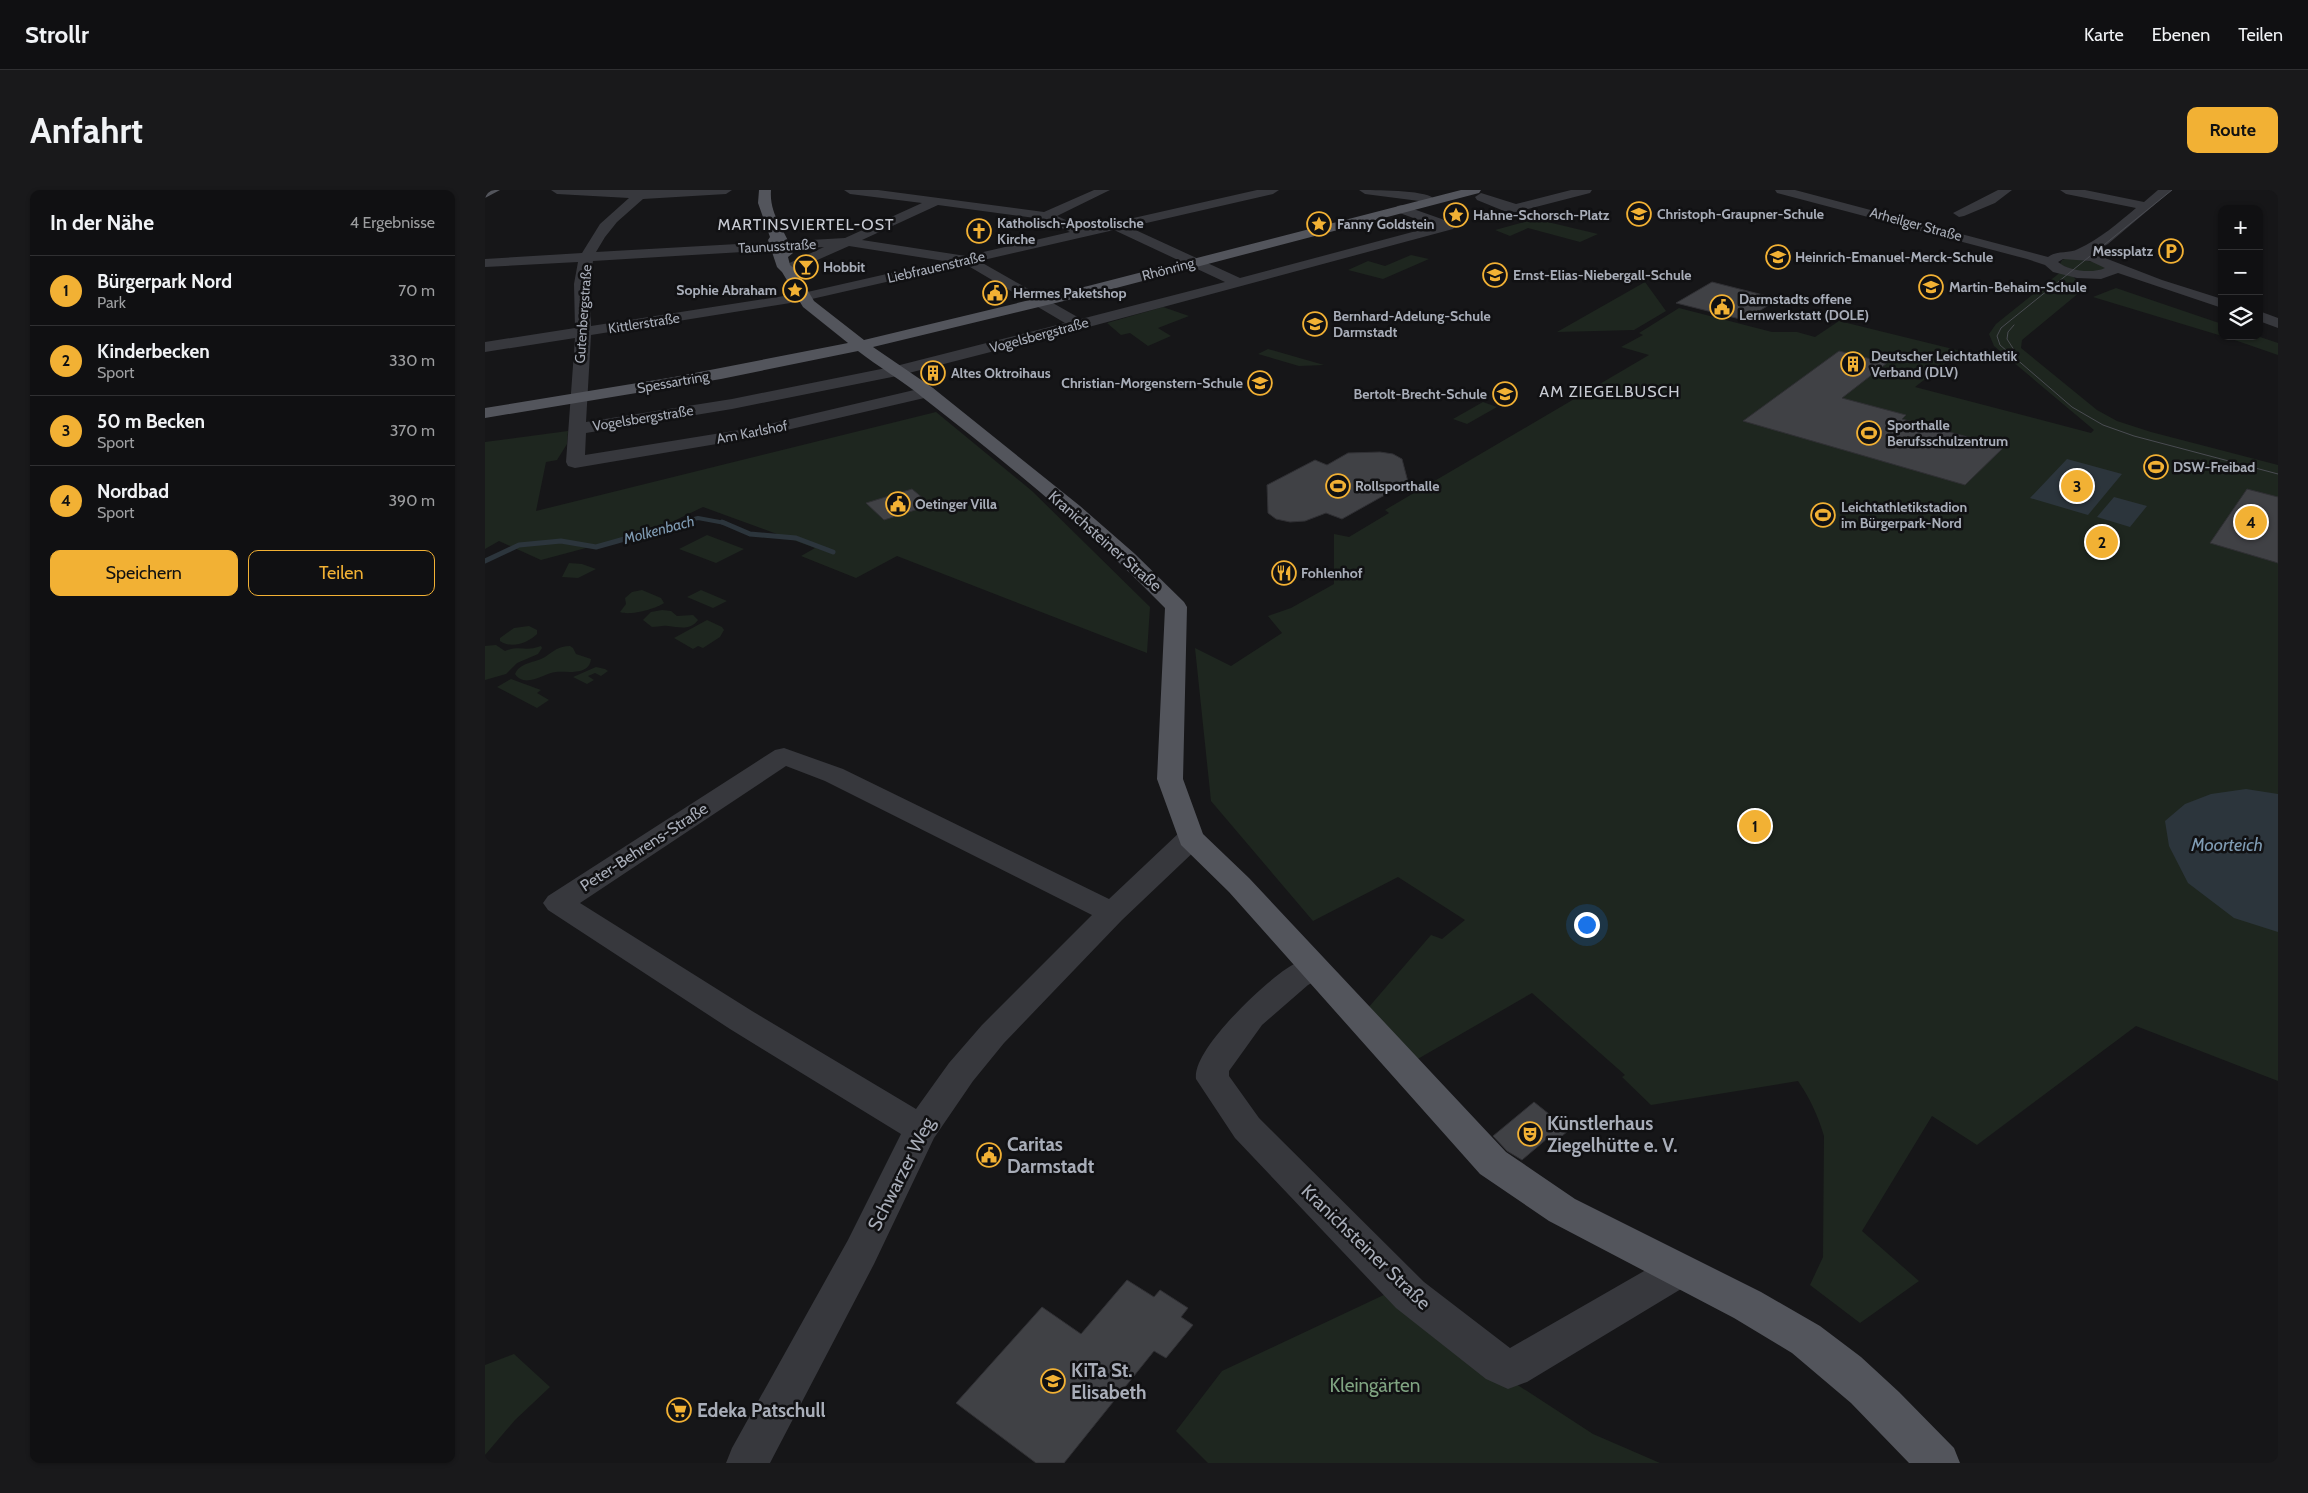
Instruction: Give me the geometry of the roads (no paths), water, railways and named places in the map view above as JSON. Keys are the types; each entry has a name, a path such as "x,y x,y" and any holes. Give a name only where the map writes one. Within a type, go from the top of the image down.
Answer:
{"main road":[{"path":"485,194 494,190"},
{"name":"Kranichsteiner Straße","path":"765,190 764,204 779,243 784,267 788,269 808,304 860,346 927,392 1108,540 1176,607 1170,779 1191,838 1239,885 1493,1163 1543,1200 1784,1325 1826,1353 1869,1391 1939,1463"},
{"path":"1452,192 1464,190"},
{"name":"Rhönring","path":"860,346 1041,302 1435,200 1478,194"},
{"path":"890,366 894,347 914,333"},
{"name":"Spessartring","path":"485,413 578,399 860,346"}],"street":[{"path":"557,190 644,192 726,190"},
{"path":"857,190 1046,216 1083,233"},
{"path":"788,269 961,190"},
{"path":"1046,216 1104,190"},
{"name":"Liebfrauenstraße","path":"803,297 1273,190"},
{"path":"1365,190 1435,200"},
{"path":"1478,194 1510,208 1518,208 1586,190"},
{"name":"Arheilger Straße","path":"1781,190 2055,259 2078,255 2096,258 2110,268 2218,303"},
{"name":"Arheilger Straße","path":"1809,190 1973,231 2055,259"},
{"path":"1959,213 1991,200 2006,190"},
{"path":"2066,190 2147,206"},
{"name":"Gutenbergstraße","path":"575,462 583,333 583,272 587,257 606,225 617,211 644,192"},
{"path":"1417,196 1452,192"},
{"path":"2078,255 2103,241 2147,206 2171,193"},
{"path":"2110,268 2109,256 2113,247 2171,193"},
{"name":"Vogelsbergstraße","path":"576,429 733,404 890,366 1080,325 1448,226 1402,209"},
{"path":"1116,226 1239,283"},
{"name":"Taunusstraße","path":"485,263 779,243 847,242 967,260 1080,325"},
{"name":"Arheilger Straße","path":"2055,259 2058,268 2070,272 2093,275 2110,268"},
{"name":"Kittlerstraße","path":"485,347 803,297"},
{"path":"2263,317 2278,322"},
{"name":"Am Karlshof","path":"575,462 752,433 927,392"},
{"name":"Peter-Behrens-Straße","path":"921,1129 741,1020 558,903 784,756 834,774 1112,913"},
{"name":"Schwarzer Weg","path":"747,1463 861,1252 921,1129 961,1072 993,1034 1112,913 1191,838"},
{"name":"Kranichsteiner Straße","path":"1314,968 1297,977 1251,1016 1215,1065 1211,1072 1213,1080 1247,1128 1410,1295 1500,1365 1513,1368 1678,1271"}],"water":[{"path":"2067,459 2122,474 2088,515 2030,498"},
{"path":"2114,497 2147,506 2130,527 2097,517"},
{"name":"Moorteich","path":"2246,789 2278,794 2278,932 2234,918 2188,883 2169,846 2165,821 2185,804 2211,794"}],"waterway":[{"name":"Molkenbach","path":"680,523 698,518 724,523"},
{"name":"Molkenbach","path":"485,561 519,545 561,541 596,547 685,522"},
{"name":"Molkenbach","path":"724,523 750,534 796,538 833,552"}],"tram line":[{"path":"2172,190 2001,328 1997,336 2000,345 2072,407 2103,425 2134,436 2278,474"},
{"path":"2014,325 2008,332 2007,339 2016,353"}],"place":[{"name":"Christoph-Graupner-Schule","path":"1639,214"},
{"name":"Hahne-Schorsch-Platz","path":"1456,215"},
{"name":"Fanny Goldstein","path":"1319,224"},
{"name":"Katholisch-Apostolische Kirche","path":"979,231"},
{"name":"Messplatz","path":"2171,251"},
{"name":"Heinrich-Emanuel-Merck-Schule","path":"1778,257"},
{"name":"Hobbit","path":"806,267"},
{"name":"Ernst-Elias-Niebergall-Schule","path":"1495,275"},
{"name":"Martin-Behaim-Schule","path":"1931,287"},
{"name":"Sophie Abraham","path":"795,290"},
{"name":"Hermes Paketshop","path":"995,293"},
{"name":"Darmstadts offene Lernwerkstatt (DOLE)","path":"1722,307"},
{"name":"Bernhard-Adelung-Schule Darmstadt","path":"1315,324"},
{"name":"Deutscher Leichtathletik Verband (DLV)","path":"1853,364"},
{"name":"Altes Oktroihaus","path":"933,373"},
{"name":"Christian-Morgenstern-Schule","path":"1260,383"},
{"name":"Bertolt-Brecht-Schule","path":"1505,394"},
{"name":"Sporthalle Berufsschulzentrum","path":"1869,433"},
{"name":"DSW-Freibad","path":"2156,467"},
{"name":"Rollsporthalle","path":"1338,486"},
{"name":"50 m Becken","path":"2077,486"},
{"name":"Oetinger Villa","path":"898,504"},
{"name":"Leichtathletikstadion im Bürgerpark-Nord","path":"1823,515"},
{"name":"Nordbad","path":"2251,522"},
{"name":"Kinderbecken","path":"2102,542"},
{"name":"Fohlenhof","path":"1284,573"},
{"name":"Bürgerpark Nord","path":"1755,826"},
{"name":"Künstlerhaus Ziegelhütte e. V.","path":"1530,1134"},
{"name":"Caritas Darmstadt","path":"989,1155"},
{"name":"KiTa St. Elisabeth","path":"1053,1381"},
{"name":"Edeka Patschull","path":"679,1410"}],"district":[{"name":"MARTINSVIERTEL-OST","path":"806,224"},
{"name":"AM ZIEGELBUSCH","path":"1610,391"}],"park label":[{"name":"Kleingärten","path":"1375,1385"}]}
